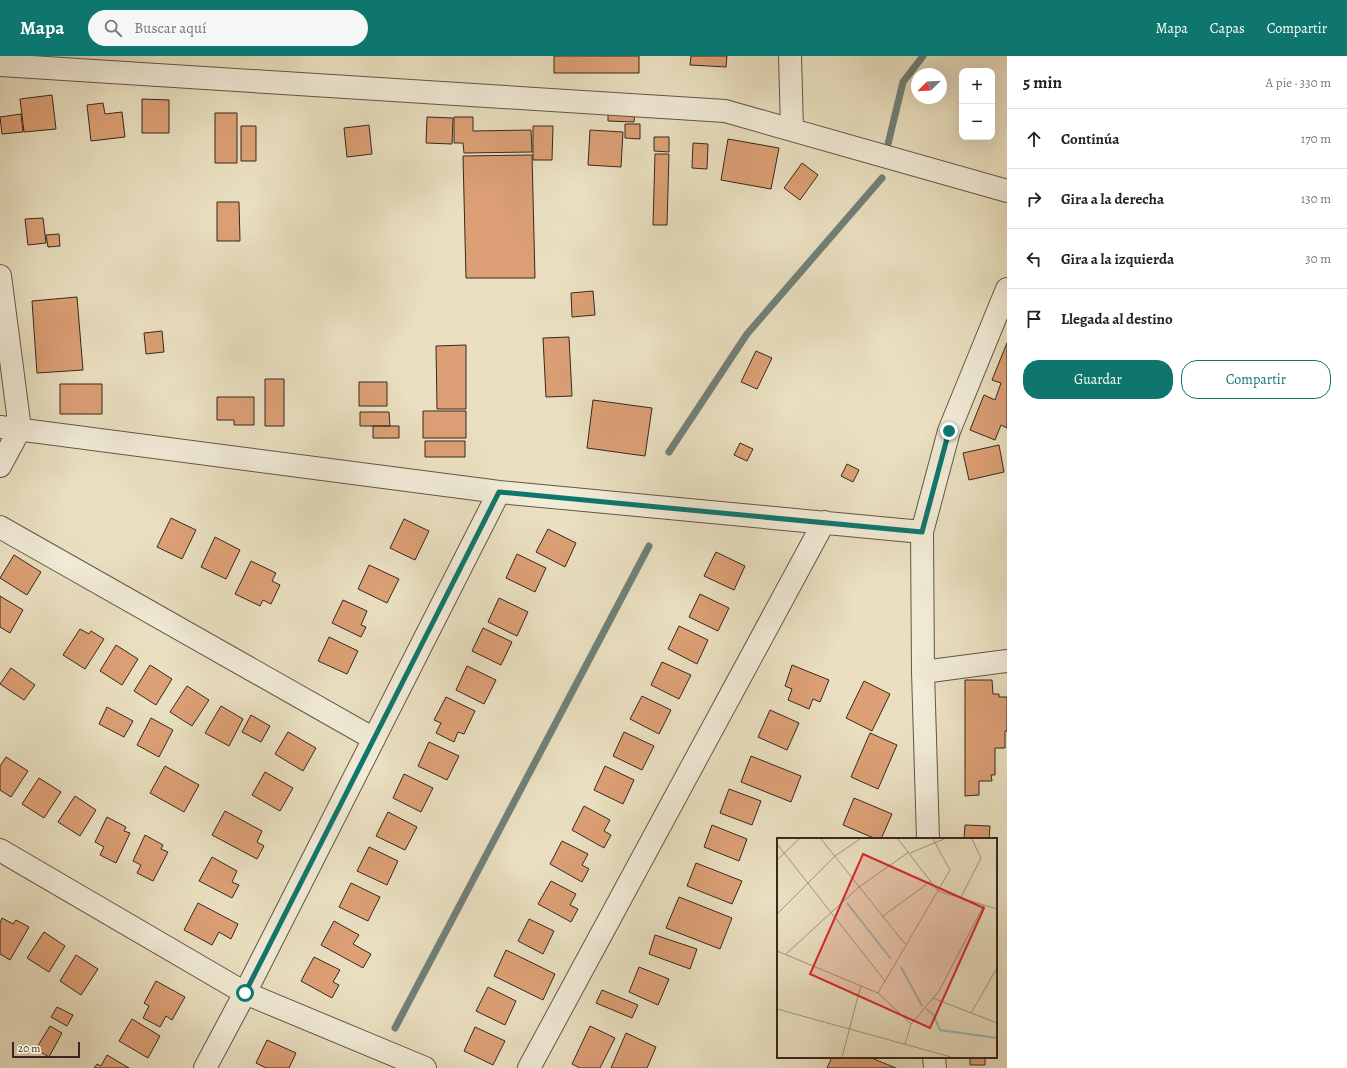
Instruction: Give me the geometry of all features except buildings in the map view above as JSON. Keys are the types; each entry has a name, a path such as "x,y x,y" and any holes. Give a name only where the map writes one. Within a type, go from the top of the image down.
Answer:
{"street":[{"path":"790,56 792,130"},
{"path":"0,65 725,111 1007,191"},
{"path":"0,276 10,428 0,466"},
{"path":"928,838 922,672 922,532 949,431 1007,289"},
{"path":"10,428 499,492 922,532"},
{"path":"205,1068 245,993 499,492"},
{"path":"529,1068 824,522"},
{"path":"0,527 374,739"},
{"path":"922,672 1007,661"},
{"path":"0,850 245,993 425,1068"},
{"path":"934,1058 935,1068"}],"waterway":[{"path":"888,144 903,82 923,56"},
{"path":"669,452 747,334 882,178"},
{"path":"395,1028 649,546"}],"route":[{"path":"245,993 499,492 922,532 949,431"}]}
